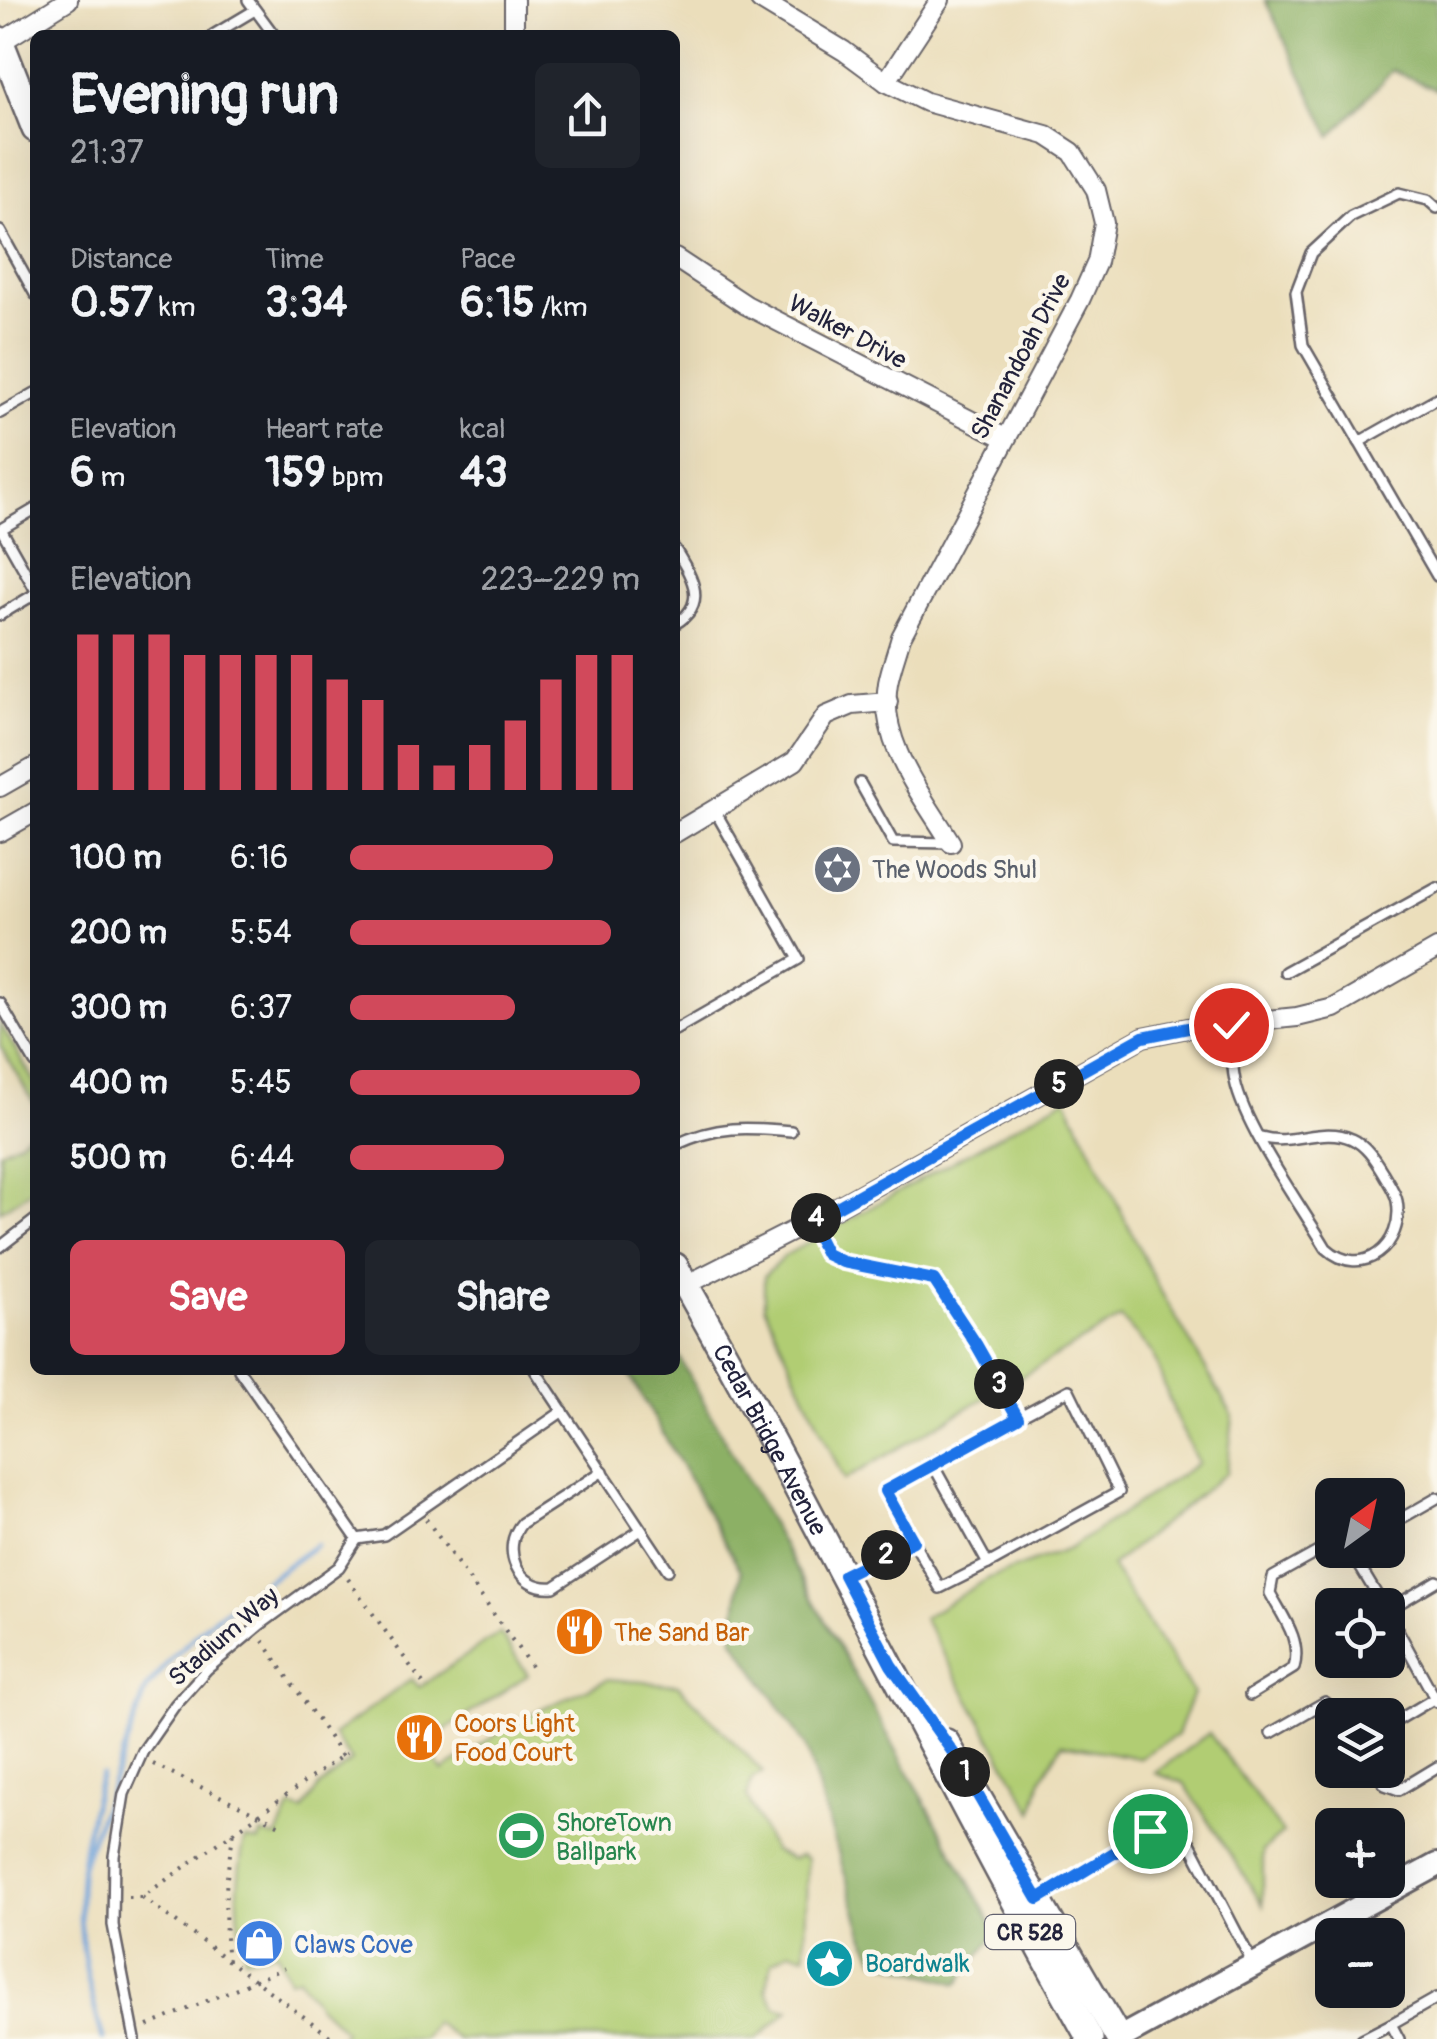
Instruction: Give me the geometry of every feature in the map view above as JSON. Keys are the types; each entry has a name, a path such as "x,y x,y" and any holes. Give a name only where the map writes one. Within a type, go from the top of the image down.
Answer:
{"main road":[{"path":"1,41 30,79"},
{"path":"1,41 30,116"},
{"name":"Cedar Bridge Avenue","path":"680,1276 891,1665 1028,1905 1119,2039"},
{"path":"1119,2039 1437,1865"},
{"name":"Cedar Bridge Avenue","path":"1028,1905 1090,2039"}],"street":[{"path":"1,41 68,0"},
{"path":"514,0 514,30"},
{"name":"Shanandoah Drive","path":"760,0 844,51 886,82 926,102 1046,135 1072,152 1096,190 1104,223 1097,262 1080,300 902,636 888,684 888,723 899,756 950,843"},
{"path":"886,82 940,0"},
{"name":"Walker Drive","path":"680,261 746,306 1004,438"},
{"path":"680,831 795,761 826,716 852,704 888,702"},
{"path":"0,787 30,770"},
{"path":"0,832 30,815"},
{"path":"680,1276 810,1222 1143,1037 1188,1028 1296,1018 1334,1008 1437,949"}],"lane":[{"path":"248,0 270,30"},
{"path":"221,30 255,10"},
{"path":"1437,208 1428,200 1399,193 1351,216 1311,253 1296,292 1303,345 1437,576"},
{"path":"2,238 30,286"},
{"path":"0,413 30,396"},
{"path":"1359,442 1437,398"},
{"path":"30,513 1,528 30,582"},
{"path":"680,557 691,576 695,596 688,616 680,621"},
{"path":"0,614 30,594"},
{"path":"860,783 894,842 950,843"},
{"path":"680,1027 799,959 715,811"},
{"path":"1285,972 1437,888"},
{"path":"0,1004 30,1055"},
{"path":"1231,1025 1234,1077 1241,1102 1261,1138 1326,1248 1339,1260 1354,1262 1378,1254 1390,1245 1398,1224 1397,1198 1374,1157 1355,1140 1330,1132 1278,1143 1261,1138"},
{"path":"680,1143 714,1129 791,1130"},
{"path":"810,1222 826,1254 843,1262 934,1280 1018,1418"},
{"path":"0,1247 30,1224"},
{"path":"242,1375 357,1539 384,1536 563,1411"},
{"path":"538,1375 668,1570"},
{"path":"1069,1390 1118,1492 940,1588 885,1491 1018,1418 1069,1390"},
{"path":"932,1463 988,1564"},
{"path":"602,1471 522,1523 514,1532 510,1550 516,1567 536,1585 554,1587 642,1530"},
{"path":"1405,1516 1437,1498"},
{"name":"Stadium Way","path":"134,2035 124,1999 113,1926 113,1898 114,1856 124,1794 140,1757 174,1705 208,1669 339,1567 357,1539"},
{"path":"844,1575 913,1541"},
{"path":"1250,1695 1294,1668 1298,1653 1295,1640 1270,1593 1274,1578 1315,1554"},
{"path":"1405,1599 1437,1581"},
{"path":"1405,1644 1436,1700 1405,1717"},
{"path":"1271,1733 1315,1708"},
{"path":"1405,1786 1437,1767"},
{"path":"1028,1905 1150,1831 1172,1829 1184,1835 1190,1844 1252,1964"},
{"path":"1362,2039 1437,1998"},
{"path":"1390,2024 1399,2039"}],"path":[{"path":"420,1511 536,1672"},
{"path":"339,1567 424,1684"},
{"path":"255,1629 344,1754 142,1897 334,2039"},
{"path":"140,1757 282,1826"},
{"path":"228,1961 225,1876 234,1832"},
{"path":"134,2035 284,1968"}],"green space":[{"path":"1265,0 1437,0 1437,90 1393,70 1331,136"},
{"path":"0,1023 30,1074 30,1097 0,1046"},
{"path":"1066,1098 1157,1285 1233,1416 1227,1472 1111,1566 1193,1693 1177,1735 1139,1758 1062,1744 1042,1778 1033,1812 923,1618 989,1578 1069,1549 1198,1463 1176,1418 1153,1354 1121,1318 844,1480 764,1306 764,1276 786,1255"},
{"path":"30,1132 30,1191 0,1211 0,1151"},
{"path":"680,1359 997,1932 958,1984 875,1959 863,1933 805,1745 733,1638 741,1571 630,1375 680,1375"},
{"name":"ShoreTown Ballpark","path":"500,1633 528,1675 424,1744 443,1771 516,1721 608,1679 678,1685 763,1772 752,1779 747,1797 773,1851 792,1859 801,1855 807,1859 805,1955 790,1951 772,1962 766,1990 776,2007 789,2010 757,2039 457,2039 434,2022 422,2039 339,2039 345,2031 319,2006 298,1977 289,1980 277,1952 245,1958 238,1898 245,1839 259,1842 261,1834 276,1838 291,1807 303,1811 319,1787 351,1761 333,1735 412,1679 419,1687"},
{"path":"1209,1733 1283,1833 1263,1851 1263,1905 1184,1783 1155,1773"}],"waterway":[{"path":"81,1868 146,1690 209,1622 316,1545"},
{"path":"101,1775 85,1843 80,1906 86,1969 103,2038"}],"place":[{"name":"The Woods Shul","path":"837,869"},
{"name":"The Sand Bar","path":"579,1632"},
{"name":"Coors Light Food Court","path":"419,1737"},
{"name":"ShoreTown Ballpark","path":"521,1836"},
{"name":"Claws Cove","path":"259,1944"},
{"name":"Boardwalk","path":"830,1963"}],"route":[{"path":"1150,1831 1038,1899 954,1754 891,1665 844,1575 913,1541 885,1491 1018,1418 934,1280 843,1262 826,1254 810,1222 1143,1037 1231,1025"}]}
